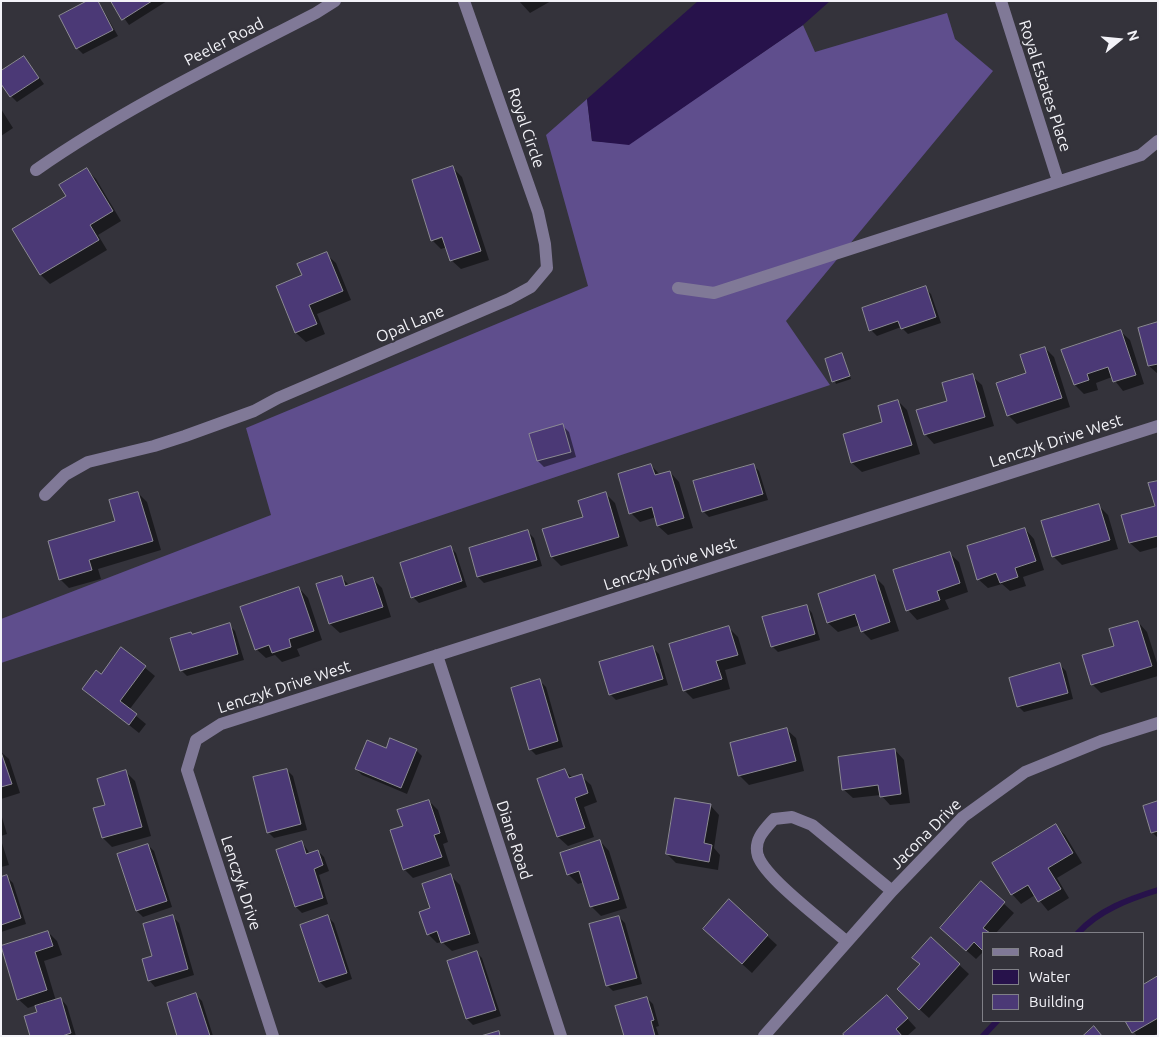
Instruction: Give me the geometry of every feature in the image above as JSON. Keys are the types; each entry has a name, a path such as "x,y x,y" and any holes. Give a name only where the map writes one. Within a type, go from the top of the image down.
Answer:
{"street":[{"name":"Peeler Road","path":"36,170 69,147 153,96 316,13 335,1"},
{"name":"Royal Circle","path":"464,1 538,212 546,244 547,268"},
{"name":"Royal Estates Place","path":"1001,1 1058,181"},
{"path":"678,288 714,293 1141,155 1158,141"},
{"name":"Opal Lane","path":"45,495 65,475 88,462 154,446 254,411 278,398 509,300 532,287 547,268"},
{"name":"Lenczyk Drive West","path":"196,740 221,724 1158,426"},
{"name":"Diane Road","path":"437,655 561,1036"},
{"name":"Jacona Drive","path":"764,1036 892,891 963,817 1025,772 1102,740 1158,723"},
{"name":"Lenczyk Drive","path":"196,740 187,770 274,1036"},
{"path":"848,942 770,873 758,855 759,835 774,819 792,817 812,825 892,891"}],"shaded area":[{"path":"947,13 955,39 993,71 786,321 830,385 1,663 1,619 271,515 246,428 588,286 546,135 587,99 592,141 629,144 803,25 815,52"}],"water":[{"path":"698,1 830,1 803,25 629,145 592,141 587,99"}],"building":[{"path":"87,1 98,1 113,30 76,49 59,16"},
{"path":"111,1 152,1 122,20"},
{"path":"24,56 39,78 10,97 1,84 1,71"},
{"path":"453,166 481,251 450,261 442,237 431,241 412,180"},
{"path":"87,168 113,211 90,225 99,240 40,275 12,229 66,196 59,185"},
{"path":"327,252 343,291 309,305 317,324 295,333 276,286 302,275 297,264"},
{"path":"926,286 936,317 901,329 898,321 869,331 862,308"},
{"path":"1158,322 1158,364 1148,366 1138,328"},
{"path":"1121,330 1136,375 1113,382 1108,367 1087,374 1089,380 1074,385 1061,350"},
{"path":"1045,347 1062,398 1007,416 996,383 1026,373 1020,355"},
{"path":"842,353 850,376 832,382 825,359"},
{"path":"973,374 985,417 924,435 916,410 947,401 942,383"},
{"path":"898,400 912,445 851,463 843,434 882,422 878,406"},
{"path":"563,424 571,452 537,461 529,434"},
{"path":"651,464 655,475 670,471 684,518 657,526 652,507 629,514 618,474"},
{"path":"754,464 763,494 702,512 693,481"},
{"path":"1158,481 1158,536 1129,543 1121,515 1155,506 1148,483"},
{"path":"138,492 153,541 89,560 92,570 59,580 48,541 115,521 109,500"},
{"path":"606,492 619,537 551,557 542,529 583,517 578,501"},
{"path":"1099,504 1110,540 1052,557 1041,521"},
{"path":"1025,528 1036,561 1015,568 1018,577 1000,583 996,573 977,580 967,546"},
{"path":"528,530 537,560 477,577 469,548"},
{"path":"451,546 462,581 411,598 400,563"},
{"path":"950,552 960,583 937,591 940,600 906,611 893,570"},
{"path":"875,575 890,622 861,632 855,614 827,623 818,594"},
{"path":"342,576 345,586 373,577 383,607 329,624 316,584"},
{"path":"299,587 314,631 289,639 291,647 272,653 269,645 255,650 240,607"},
{"path":"807,605 815,634 771,647 762,617"},
{"path":"1138,621 1152,666 1091,685 1082,655 1114,646 1109,629"},
{"path":"230,623 238,654 180,671 170,638"},
{"path":"729,626 738,655 716,661 722,679 683,691 669,644"},
{"path":"653,646 663,679 609,695 599,662"},
{"path":"121,647 146,666 120,701 137,714 129,725 82,689 96,670 101,674"},
{"path":"1060,663 1068,693 1017,707 1009,678"},
{"path":"540,679 558,741 529,750 511,688"},
{"path":"787,728 796,761 738,776 730,743"},
{"path":"390,738 417,749 401,788 355,769 367,740 386,748"},
{"path":"895,749 901,794 880,797 878,785 842,790 838,757"},
{"path":"1,752 12,784 1,787"},
{"path":"287,769 301,824 267,833 253,777"},
{"path":"565,769 569,778 582,774 588,793 575,798 585,828 557,837 537,779"},
{"path":"126,770 142,827 102,838 93,808 105,805 97,779"},
{"path":"675,798 711,804 704,843 712,845 709,862 666,854"},
{"path":"429,800 440,833 434,835 442,857 403,870 390,830 403,826 397,810"},
{"path":"1158,801 1158,831 1151,833 1143,806"},
{"path":"1056,824 1073,853 1048,868 1061,889 1038,902 1028,885 1011,895 992,863"},
{"path":"600,840 619,899 590,907 579,871 567,875 560,853"},
{"path":"302,841 306,854 318,850 323,865 314,869 323,898 295,907 276,850"},
{"path":"148,844 167,901 136,911 117,854"},
{"path":"451,874 470,934 441,943 437,931 427,935 419,912 430,908 422,884"},
{"path":"7,875 21,918 1,925 1,877"},
{"path":"981,881 1005,902 983,928 989,932 982,932 982,950 974,942 966,951 940,928"},
{"path":"729,899 768,935 742,964 703,929"},
{"path":"173,915 188,969 148,981 142,959 152,956 143,924"},
{"path":"328,915 347,973 319,982 300,925"},
{"path":"619,916 637,978 606,986 589,924"},
{"path":"48,931 53,946 35,952 47,990 17,1000 1,946"},
{"path":"931,937 960,964 919,1010 897,989 920,964 912,958"},
{"path":"477,951 496,1010 466,1019 447,961"},
{"path":"1158,976 1158,1018 1132,1033 1126,1022 1144,1022 1144,984"},
{"path":"196,993 210,1036 177,1036 167,1003"},
{"path":"887,995 908,1018 896,1029 902,1036 844,1036 843,1034"},
{"path":"647,997 654,1020 651,1021 655,1036 624,1036 615,1006"},
{"path":"61,998 71,1033 62,1036 30,1036 24,1016 37,1012 35,1006"},
{"path":"1094,1026 1102,1036 1083,1036"},
{"path":"499,1031 500,1036 481,1036"}],"waterway":[{"path":"1079,932 1095,918 1115,906 1158,890"},
{"path":"983,1036 996,1022"}]}
